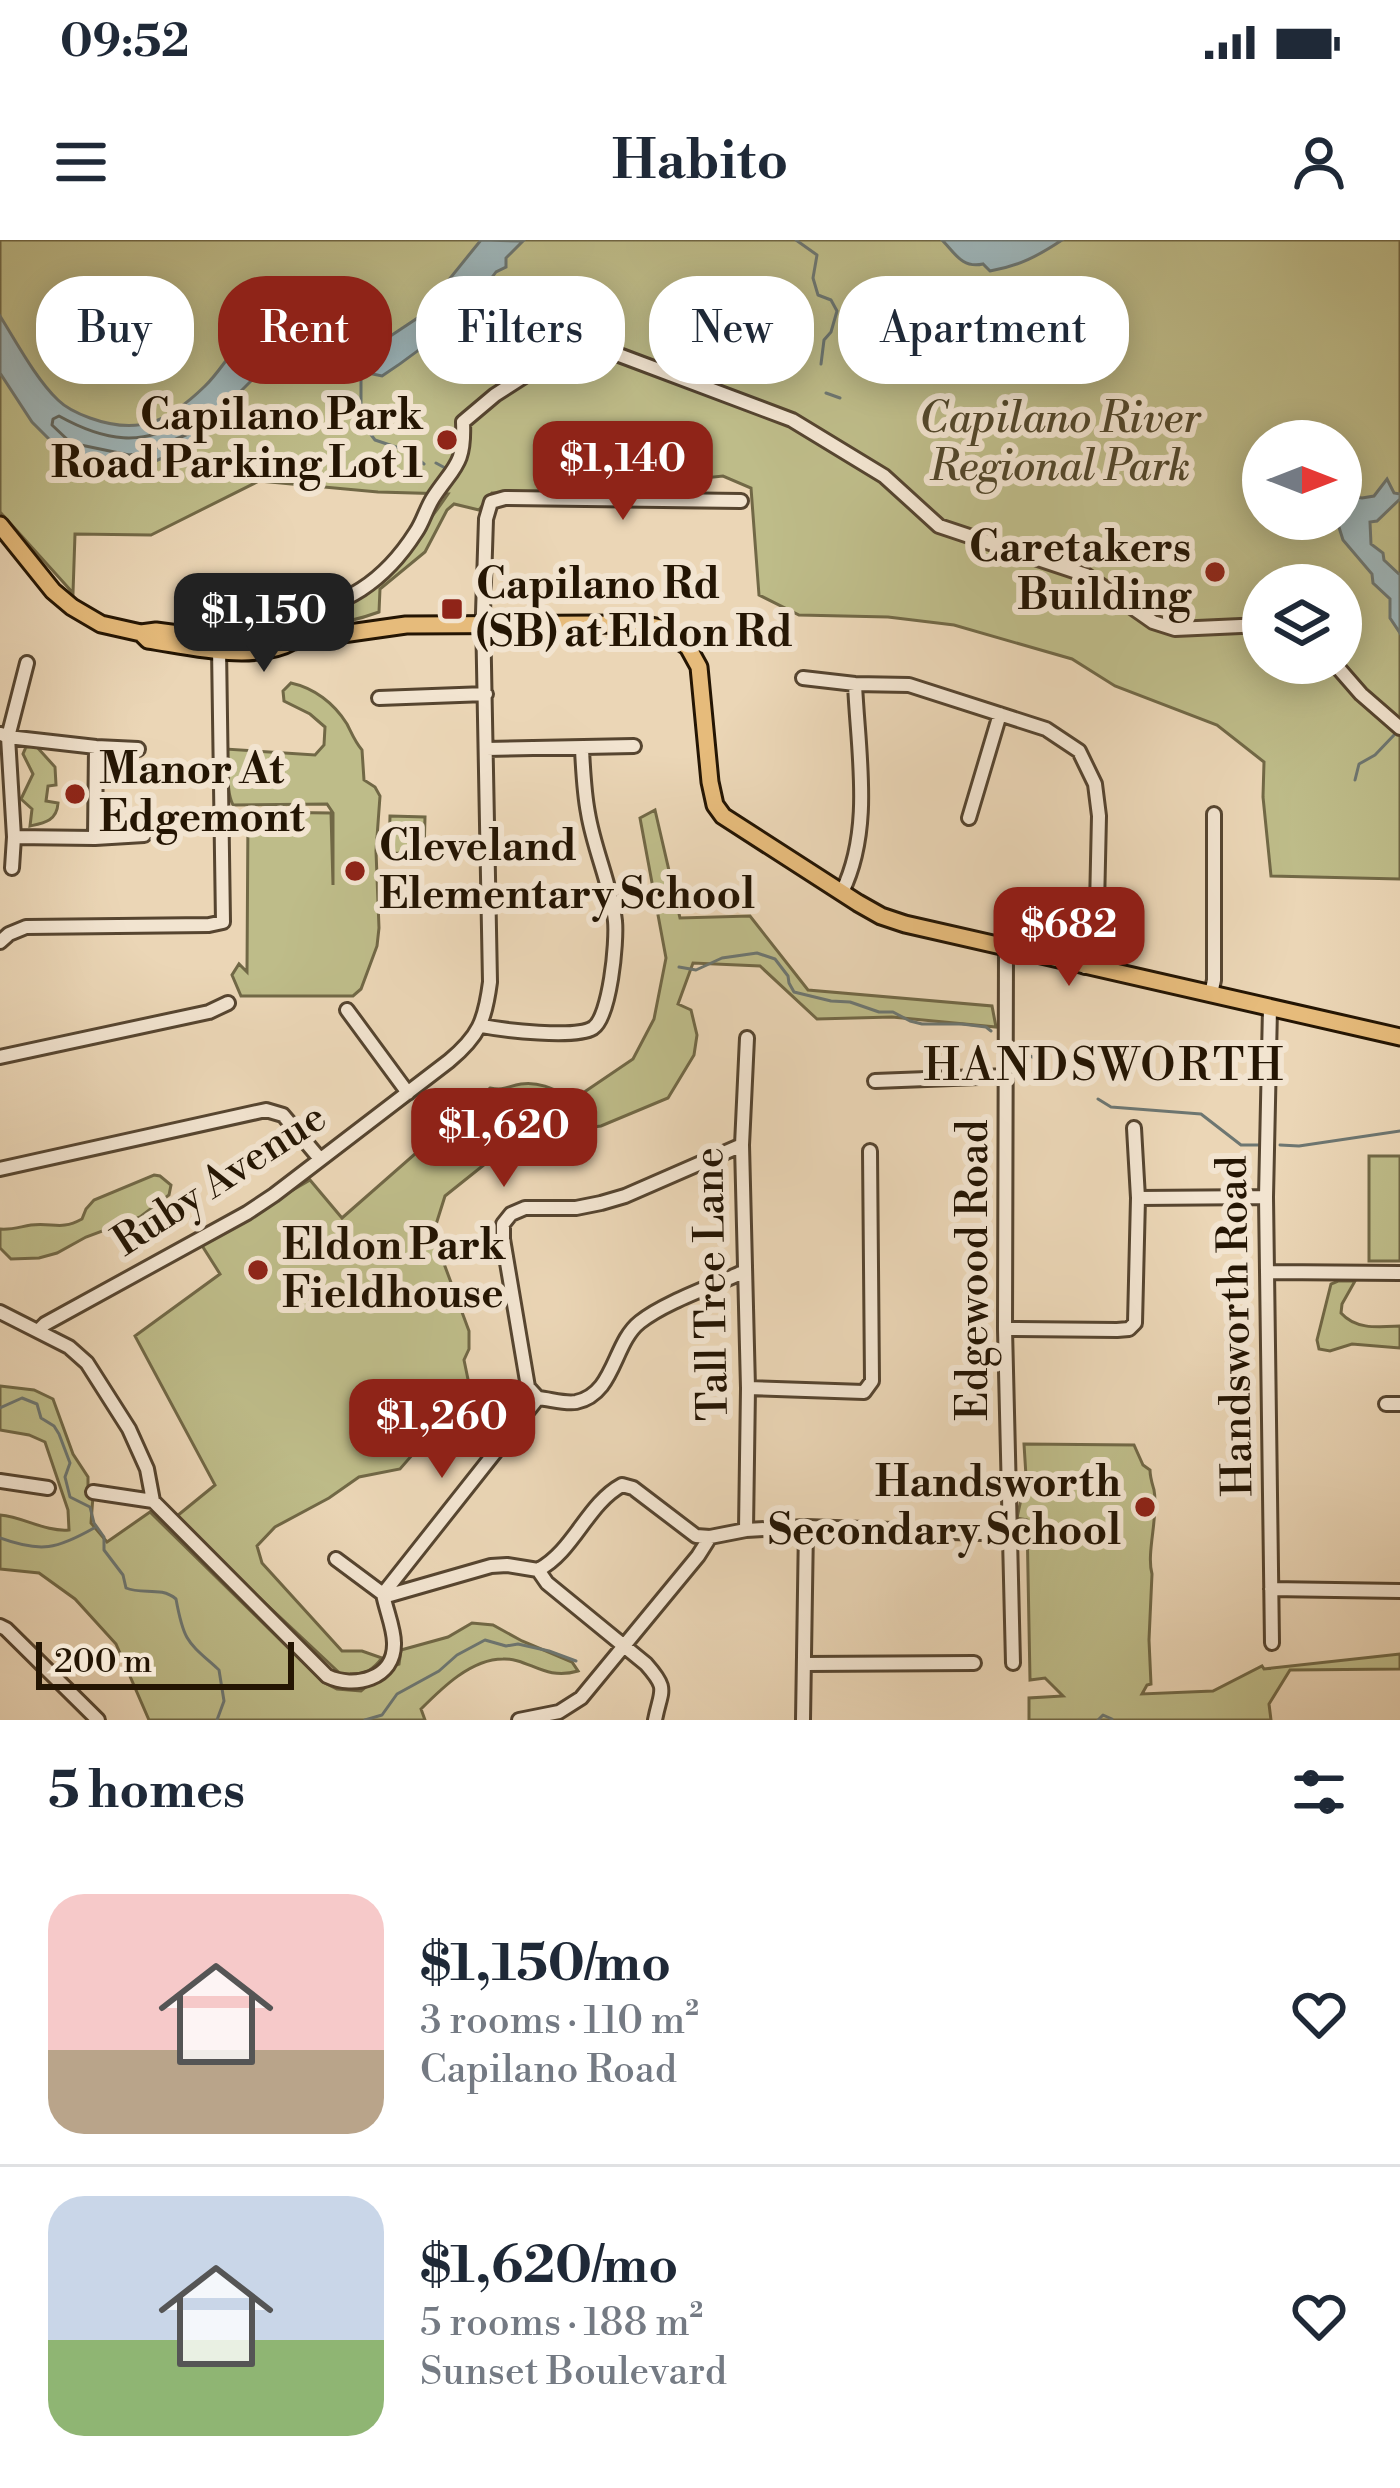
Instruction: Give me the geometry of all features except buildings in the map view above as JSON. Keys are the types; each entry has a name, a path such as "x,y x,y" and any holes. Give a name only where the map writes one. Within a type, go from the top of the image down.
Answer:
{"main road":[{"path":"0,525 7,545 53,591 101,624 215,644 281,648 293,641"},
{"path":"141,633 148,640 242,647 259,640 293,641 379,627 483,623 661,628 679,639 694,657 702,681 715,805 731,823 880,916 1400,1037"}],"street":[{"path":"0,942 26,927 223,922 217,632 333,605 376,581 417,531 434,496 457,468 463,422 479,406 568,350 619,355 792,420 884,476 939,526 1085,575 1153,622 1175,629 1242,626"},
{"path":"582,749 588,815 615,920 601,1018 595,1027 583,1031 506,1031 482,1026 490,982 483,623 486,519 491,502 505,498 741,501"},
{"path":"12,868 14,837 4,735 27,663"},
{"path":"803,678 909,685 1046,729 1079,751 1095,784 1099,816 1097,906 1085,967"},
{"path":"842,892 853,870 860,827 855,684"},
{"path":"1352,684 1400,728"},
{"path":"379,698 486,694"},
{"path":"969,818 1000,714"},
{"path":"4,735 138,749"},
{"path":"486,749 634,746"},
{"path":"95,838 96,747"},
{"path":"1210,994 1214,980 1214,814"},
{"path":"14,837 144,835"},
{"name":"Edgewood Road","path":"1006,949 1005,1329 1012,1664"},
{"path":"0,1057 209,1012 228,1003"},
{"name":"Handsworth Road","path":"1270,1008 1266,1197 1272,1643"},
{"path":"347,1010 408,1093"},
{"name":"Ruby Avenue","path":"38,1331 274,1195 466,1046 482,1026"},
{"name":"Tall Tree Lane","path":"746,1530 742,1144 747,1037"},
{"path":"875,1081 1005,1076"},
{"path":"0,1169 266,1110 283,1115 320,1159"},
{"path":"1005,1329 1117,1330 1135,1323 1138,1198 1134,1128"},
{"path":"742,1144 625,1196 576,1208 525,1208 511,1214 503,1224 503,1239 528,1388 538,1398 578,1402 598,1390 609,1376 636,1325 743,1272"},
{"path":"748,1388 864,1392 872,1381 871,1151"},
{"path":"1138,1198 1266,1197"},
{"path":"1267,1272 1400,1273"},
{"path":"0,1312 70,1348 87,1363 129,1429 147,1469 153,1501 328,1676 349,1683 370,1679 390,1662 394,1641 383,1594"},
{"path":"383,1594 538,1398"},
{"path":"0,1481 48,1488"},
{"path":"336,1559 383,1594 404,1593 490,1566 538,1570 556,1558 608,1494 622,1485 634,1488 691,1534 710,1537 806,1527 1010,1534"},
{"path":"93,1492 153,1501"},
{"path":"803,1720 806,1527"},
{"path":"519,1720 573,1705 710,1537"},
{"path":"538,1570 547,1583 646,1664 662,1684 655,1720"},
{"path":"1271,1589 1400,1591"},
{"path":"0,1626 98,1720"},
{"path":"805,1664 974,1664"}],"green space":[{"name":"Capilano River Regional Park","path":"0,240 1400,240 1400,879 1271,876 1264,762 1217,725 1115,686 1072,659 954,625 888,617 799,615 759,595 751,488 723,476 551,494 492,493 479,510 454,504 425,552 380,589 379,612 328,625 239,633 348,605 402,554 448,494 259,481 151,535 75,534 73,593 0,512"},
{"path":"291,683 315,693 342,716 362,750 364,780 380,796 377,946 361,989 353,996 241,996 232,975 239,964 247,972 248,812 331,813 333,885 333,813 327,804 233,805 229,793 226,749 315,755 324,745 325,727 284,701 283,691"},
{"path":"36,746 55,767 56,785 48,786 46,801 58,803 52,817 30,826 32,809 21,799 33,774 23,754 26,747"},
{"path":"655,810 680,918 750,916 808,990 992,1006 996,1027 892,1017 817,1019 760,966 693,963 678,1004 691,1010 697,1035 694,1055 668,1098 601,1126 520,1136 445,1196 433,1234 469,1331 464,1360 470,1389 449,1389 434,1430 400,1469 359,1477 275,1527 257,1546 262,1563 342,1651 382,1658 369,1670 351,1674 348,1681 177,1516 215,1485 135,1336 220,1274 201,1244 310,1180 342,1218 490,1088 535,1084 574,1099 633,1059 654,1019 666,958 640,818"},
{"path":"390,816 425,817 424,854 389,853"},
{"path":"1369,1156 1400,1156 1400,1261 1369,1261"},
{"path":"154,1175 171,1185 169,1195 140,1217 39,1258 11,1259 0,1248 0,1229 74,1223 94,1200"},
{"path":"1355,1281 1341,1313 1361,1325 1400,1326 1400,1348 1352,1344 1330,1351 1319,1349 1317,1340 1331,1284"},
{"path":"0,1386 34,1390 53,1399 73,1454 88,1477 88,1495 93,1496 91,1523 107,1542 150,1512 323,1682 337,1689 361,1691 399,1664 401,1650 448,1637 472,1623 493,1625 572,1662 578,1671 556,1673 512,1660 491,1660 438,1692 421,1709 425,1720 149,1720 116,1644 75,1599 39,1573 0,1569 0,1515 69,1530 68,1510 45,1442 0,1430"},
{"path":"1024,1444 1134,1445 1150,1470 1155,1500 1150,1556 1151,1684 1142,1694 1213,1691 1262,1666 1400,1654 1400,1669 1290,1670 1269,1704 1271,1720 1029,1720 1029,1698 1063,1696 1045,1678 1030,1680 1027,1520 1017,1518 1026,1476"}],"water":[{"path":"481,240 523,241 506,258 506,267 493,276 452,276"},
{"path":"942,240 1062,240 1028,260 990,271 983,264 964,262"},
{"path":"0,316 36,373 36,384 44,384 65,406 108,423 153,422 218,371 218,384 248,384 213,419 198,443 146,465 129,467 65,455 32,422 0,373"},
{"path":"416,319 416,351 392,369 392,335"},
{"path":"1387,479 1394,493 1400,494 1377,521 1370,522 1371,544 1400,575 1400,633 1390,618 1390,599 1343,540 1362,540 1362,498 1374,496"}],"waterway":[{"path":"796,240 817,255 813,278 818,295 831,300 837,311 824,340 821,364"},
{"path":"361,384 366,428 375,440 408,451 424,464"},
{"path":"826,393 840,398"},
{"path":"436,463 447,469"},
{"path":"1355,780 1359,764 1395,734"},
{"path":"679,967 696,970 722,958 757,953 775,959 794,992 893,1012 922,1024 962,1024 991,1031"},
{"path":"1020,1052 1045,1062"},
{"path":"1098,1099 1111,1107 1201,1114 1241,1145 1259,1145"},
{"path":"1280,1145 1400,1131"},
{"path":"0,1408 22,1398 37,1404 41,1418 59,1434 70,1463 65,1477 70,1497 90,1507 104,1537 104,1550 123,1575 126,1588 176,1599 189,1640 219,1670 224,1701 217,1720"},
{"path":"0,1538 48,1547 94,1528"},
{"path":"365,1720 382,1715 397,1694 485,1640 549,1651 576,1661"},
{"path":"1098,1720 1103,1715 1112,1719"}],"place":[{"name":"Capilano Park Road Parking Lot 1","path":"447,440"},
{"name":"Caretakers Building","path":"1215,572"},
{"name":"Capilano Rd (SB) at Eldon Rd","path":"452,609"},
{"name":"Manor At Edgemont","path":"75,794"},
{"name":"Cleveland Elementary School","path":"355,871"},
{"name":"Eldon Park Fieldhouse","path":"258,1270"},
{"name":"Handsworth Secondary School","path":"1145,1507"}],"district":[{"name":"HANDSWORTH","path":"1105,1066"}]}
